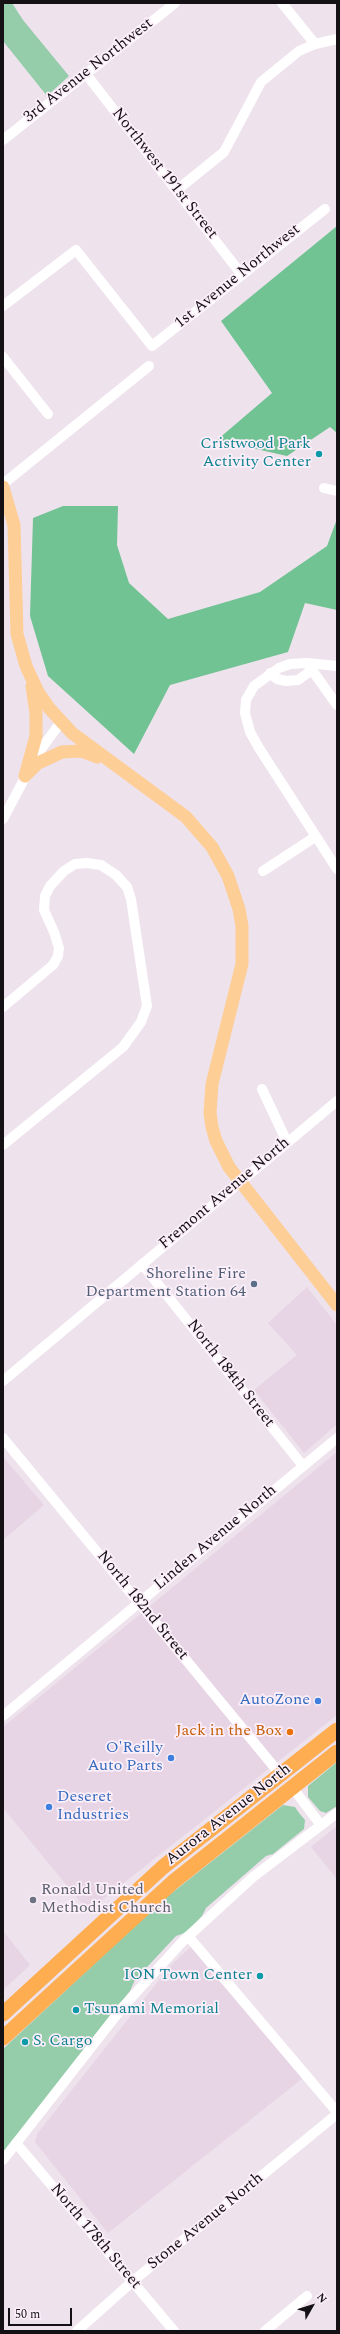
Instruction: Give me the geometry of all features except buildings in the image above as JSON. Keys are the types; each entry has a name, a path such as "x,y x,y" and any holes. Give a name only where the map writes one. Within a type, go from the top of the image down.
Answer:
{"highway":[{"name":"Aurora Avenue North","path":"3,2014 154,1875 337,1730"},
{"name":"Aurora Avenue North","path":"3,2038 152,1901 337,1752"}],"main road":[{"path":"3,487 14,525 17,634 31,678 36,713 36,736 26,776"},
{"path":"31,678 45,703 61,722 109,760 176,808 196,826 221,861 234,890 242,926 242,964 212,1084 210,1113 215,1138 222,1155 239,1181 337,1305"},
{"path":"26,776 38,763 62,752 81,751 109,760"},
{"path":"292,1787 294,1773 306,1754"},
{"path":"272,1803 280,1774"},
{"path":"152,1901 155,1886 154,1875"}],"street":[{"name":"3rd Avenue Northwest","path":"3,140 175,3"},
{"path":"282,3 315,44"},
{"path":"177,190 224,152 261,82 299,51 315,44 337,39"},
{"name":"Northwest 191st Street","path":"86,74 242,275"},
{"name":"1st Avenue Northwest","path":"3,306 76,250 152,346 325,208"},
{"path":"3,357 48,414"},
{"path":"3,484 149,366"},
{"path":"324,488 337,492"},
{"path":"337,666 310,667 290,664 270,673 254,686 246,700 245,713 250,732 259,748 315,837 337,868"},
{"path":"270,673 282,681 292,681 310,667"},
{"path":"310,667 337,705"},
{"path":"3,819 38,753 61,722"},
{"path":"264,871 315,837"},
{"path":"3,1007 53,965 58,956 59,948 54,932 44,910 45,896 50,886 64,871 75,864 87,862 101,865 116,875 127,887 131,899 147,1006 141,1022 123,1047 3,1145"},
{"path":"262,1089 287,1142"},
{"name":"Fremont Avenue North","path":"3,1381 239,1181 337,1101"},
{"name":"North 184th Street","path":"142,1264 303,1466"},
{"name":"North 182nd Street","path":"3,1438 140,1601 280,1774"},
{"name":"Linden Avenue North","path":"5,1711 337,1438"},
{"path":"292,1787 320,1824"},
{"path":"3,2160 127,2002 188,1936 248,1881 337,1812"},
{"path":"188,1936 337,2113"},
{"name":"Stone Avenue North","path":"77,2331 133,2281 337,2113"},
{"name":"North 178th Street","path":"16,2143 174,2331"},
{"path":"265,2331 307,2296"}],"shaded area":[{"path":"307,1287 337,1325 337,1424 304,1453 254,1390 297,1355 268,1323"},
{"path":"337,1452 337,1715 88,1911 3,1808 3,1727"},
{"path":"3,1457 44,1505 3,1540"},
{"path":"337,1826 337,1879 311,1847"},
{"path":"3,1931 30,1965 3,1990"},
{"path":"195,1943 303,2078 108,2233 35,2142 37,2134 171,1965"}],"green space":[{"path":"3,3 12,3 23,20 69,76 47,96 3,41"},
{"path":"337,226 337,433 330,427 287,456 217,440 272,393 221,321"},
{"path":"63,506 118,506 117,545 129,583 168,619 260,592 327,546 337,519 337,610 305,603 288,652 170,685 134,754 48,676 30,616 33,518"},
{"path":"337,1762 337,1806 326,1813 320,1811 308,1797 308,1786"},
{"path":"283,1805 295,1807 305,1820 304,1829 273,1854 266,1856 206,1908 202,1916 187,1932 176,1936 135,1980 130,1991 3,2153 3,2049 163,1900"}],"place":[{"name":"Cristwood Park Activity Center","path":"319,454"},
{"name":"Shoreline Fire Department Station 64","path":"254,1284"},
{"name":"AutoZone","path":"318,1701"},
{"name":"Jack in the Box","path":"290,1732"},
{"name":"O'Reilly Auto Parts","path":"171,1758"},
{"name":"Deseret Industries","path":"49,1807"},
{"name":"Ronald United Methodist Church","path":"33,1900"},
{"name":"ION Town Center","path":"260,1976"},
{"name":"Tsunami Memorial","path":"76,2010"},
{"name":"S. Cargo","path":"25,2042"}]}
